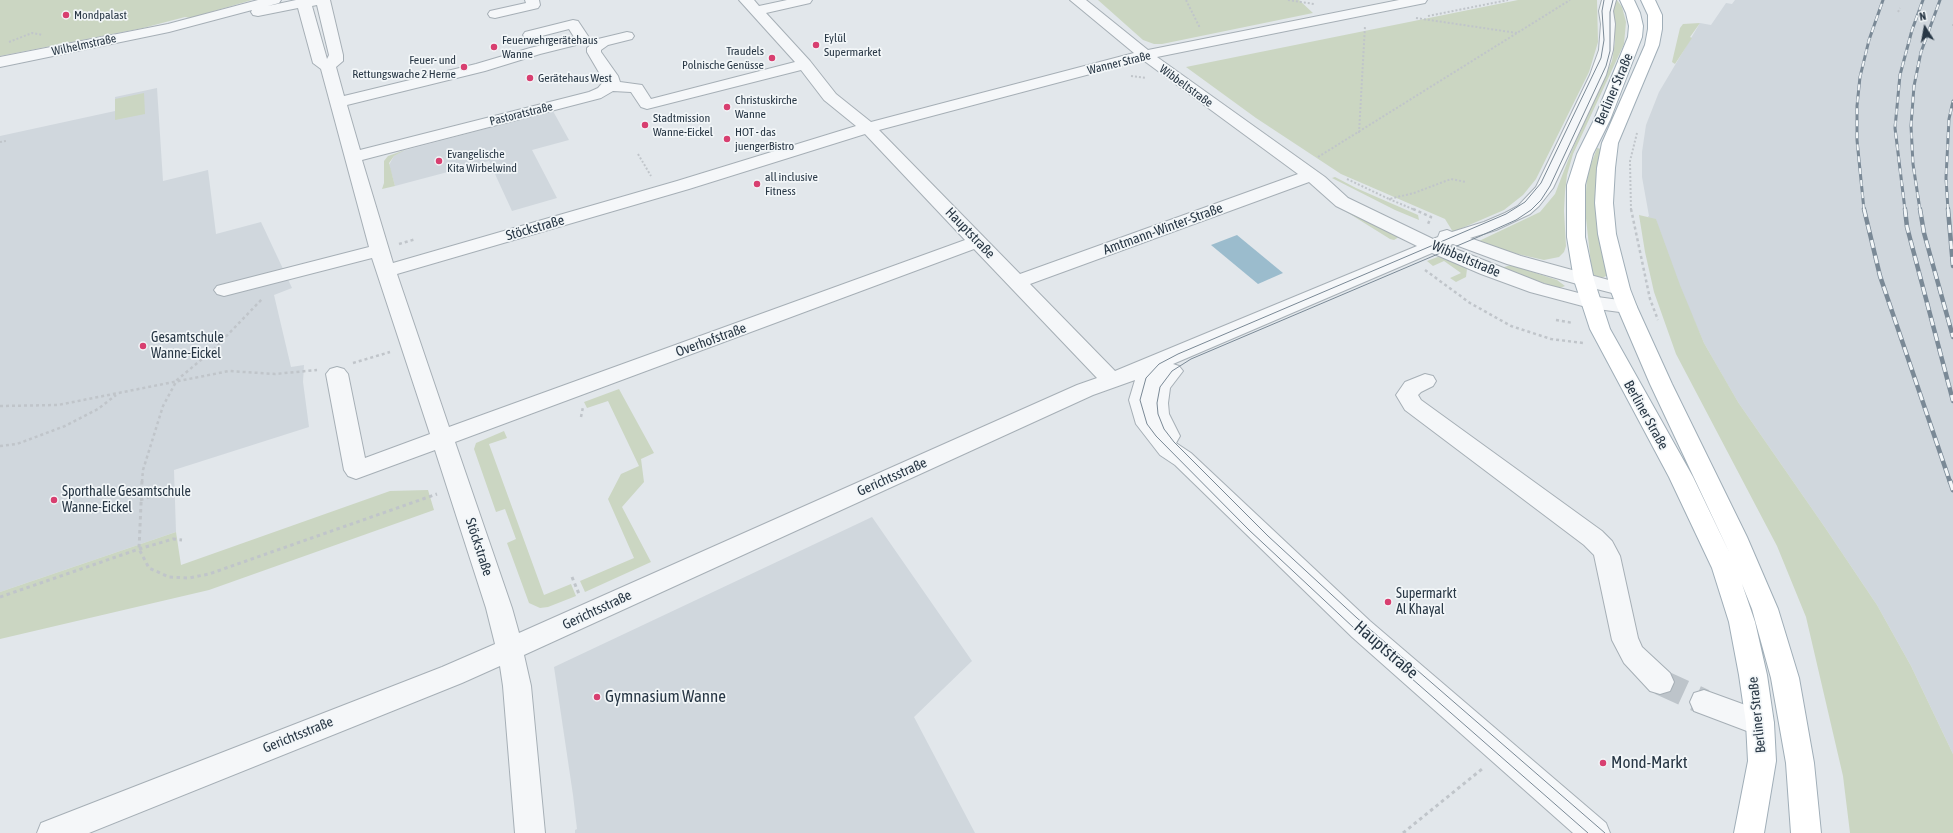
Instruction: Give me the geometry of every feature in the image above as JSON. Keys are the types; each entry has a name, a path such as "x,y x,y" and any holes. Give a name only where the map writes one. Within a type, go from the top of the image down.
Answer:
{"main road":[{"name":"Berliner Straße","path":"1626,0 1633,12 1636,26 1632,47 1602,120 1585,154 1576,185 1576,237 1587,291 1600,329 1681,478 1724,568 1742,622 1753,675 1760,724 1762,761 1750,833"},
{"name":"Berliner Straße","path":"1648,0 1655,15 1655,29 1652,44 1610,143 1606,168 1604,203 1607,234 1623,298 1661,384 1735,537 1765,609 1785,678 1800,763 1806,833"}],"street":[{"name":"Wilhelmstraße","path":"0,62 168,28 274,0"},
{"name":"Wilhelmstraße","path":"168,28 180,27 304,1 322,0"},
{"path":"322,0 336,55 335,61 328,66"},
{"path":"495,14 534,5 532,0"},
{"path":"752,6 805,0"},
{"name":"Wibbeltstraße","path":"1077,0 1145,56 1314,178 1342,202 1448,244 1537,288 1587,291 1623,298"},
{"name":"Wanner Straße","path":"868,128 1145,56 1365,11 1380,4 1420,0"},
{"path":"1159,373 1524,210 1544,188 1604,61 1608,40 1606,12 1608,0"},
{"name":"Stöckstraße","path":"304,1 321,63 328,66 353,157 386,248 387,271 410,346 459,486 499,608 510,650 517,686 530,833"},
{"name":"Hauptstraße","path":"752,6 805,64 830,97 868,128 1111,380"},
{"path":"338,102 480,68 535,51 584,39 572,24 530,35"},
{"path":"627,36 603,42 594,48 594,52 610,76 612,82 609,86 636,88 647,104 805,64"},
{"name":"Pastoratstraße","path":"353,157 596,95 609,86"},
{"name":"Stöckstraße","path":"387,271 559,227 661,191 868,128"},
{"name":"Wibbeltstraße","path":"1314,178 1427,227 1448,244"},
{"name":"Amtmann-Winter-Straße","path":"1017,282 1126,242 1314,178"},
{"name":"Overhofstraße","path":"336,369 356,470 979,242"},
{"path":"1159,373 1415,262 1448,244"},
{"path":"224,290 262,279 287,275 386,248"},
{"name":"Hauptstraße","path":"1071,340 1159,373 1157,403 1158,414 1164,430 1183,459 1361,629 1595,833"},
{"name":"Gerichtsstraße","path":"52,833 510,650 1085,390 1111,380 1159,373"},
{"path":"1425,381 1412,387 1407,395 1413,405 1593,538 1603,548 1608,556 1625,640 1633,655 1660,682"},
{"path":"1704,702 1760,724"}],"path":[{"path":"1186,0 1200,29"},
{"path":"1293,163 1319,157 1570,0"},
{"path":"1898,12 1900,8"},
{"path":"1358,133 1366,28 1365,11"},
{"path":"1126,76 1150,79"},
{"path":"1637,132 1630,161 1630,206 1650,299 1659,324"},
{"path":"0,142 6,141"},
{"path":"638,154 661,191"},
{"path":"1342,177 1431,217 1427,227"},
{"path":"1389,199 1414,193 1451,179 1466,182"},
{"path":"386,248 416,239"},
{"path":"1415,262 1470,303 1511,326 1551,339 1583,344"},
{"path":"287,275 214,349 177,380 163,406 143,470 140,500 139,549 149,568 169,577 189,578 209,574 459,486"},
{"path":"1556,320 1573,323"},
{"path":"0,406 58,405 177,380 229,371 275,374 336,369 410,346"},
{"path":"0,446 17,444 65,426 98,408 116,394"},
{"path":"140,500 176,488 186,488"},
{"path":"0,597 139,549 173,539 182,540"},
{"path":"1403,833 1502,752"}],"shaded area":[{"path":"1735,0 1953,0 1953,754 1911,666 1877,605 1738,402 1704,343 1648,216 1642,177 1642,152 1646,125 1659,92 1700,23 1711,25 1726,3 1732,4"},
{"name":"Gesamtschule Wanne-Eickel","path":"157,88 163,181 208,170 216,234 261,222 292,288 274,295 291,367 304,365 303,382 309,427 174,470 176,532 0,592 0,136 115,111 115,97"},
{"name":"Evangelische Kita Wirbelwind","path":"553,111 569,140 532,150 557,198 512,211 489,161 395,186 389,165 394,156 402,151"},
{"name":"Gymnasium Wanne","path":"872,517 972,661 914,717 975,833 575,833 575,830 577,829 573,795 554,667"}],"green space":[{"path":"0,0 252,0 190,18 185,17 143,28 0,56"},
{"path":"1098,0 1299,0 1313,13 1162,44 1154,44 1143,40"},
{"path":"1518,0 1597,0 1598,42 1589,72 1536,179 1523,195 1504,210 1453,232 1445,219 1341,174 1256,118 1186,67"},
{"path":"1617,0 1622,7 1626,22 1624,44 1573,154 1567,175 1565,192 1564,211 1566,246 1564,252 1559,257 1544,260 1513,253 1479,241 1540,212 1555,194 1572,150 1612,61 1615,42 1614,4"},
{"path":"1700,23 1690,37 1692,38 1675,64 1672,62 1680,28 1683,24"},
{"path":"144,93 145,114 115,120 115,99"},
{"path":"1597,148 1601,149 1607,272 1606,276 1602,278 1593,276 1592,274 1585,209 1587,175"},
{"path":"405,150 394,156 389,163 395,186 382,189 384,183 384,161 388,156"},
{"path":"1335,177 1356,188 1418,215 1419,220 1395,210 1332,178"},
{"path":"1347,209 1399,237 1394,240 1390,239 1345,211"},
{"path":"1639,215 1656,219 1680,285 1704,343 1738,402 1877,605 1911,666 1953,754 1953,833 1850,833 1843,776 1806,617 1777,546 1676,354 1654,292"},
{"path":"1440,256 1467,269 1466,277 1456,282 1450,278 1461,273 1444,261 1433,266 1427,261"},
{"path":"1511,265 1557,280 1565,286 1560,288 1555,287 1501,268"},
{"path":"619,389 654,453 641,459 644,482 622,507 651,562 585,592 580,581 634,558 608,499 621,474 639,466 608,401 587,408 584,402"},
{"path":"504,431 507,438 489,444 544,595 571,584 576,596 548,607 540,608 529,603 507,543 516,539 505,509 496,512 474,449 476,443"},
{"path":"428,490 434,510 209,590 0,639 0,592 176,532 181,565 390,491"}],"water":[{"path":"1237,235 1283,273 1258,284 1211,245"}],"tunnel":[{"path":"1660,682 1704,702"}],"tram line":[{"path":"1588,833 1354,628 1249,530 1156,436 1147,424 1140,400 1146,378 1159,364 1178,354 1506,214 1525,202 1541,183 1601,58 1604,40 1602,11 1604,0"},
{"path":"1605,833 1357,618 1268,536 1174,442 1164,429 1158,414 1157,403 1160,387 1172,371 1191,359 1478,237 1516,220 1531,210 1541,200 1550,186 1606,66 1610,51 1610,12 1613,0"}],"railway":[{"path":"1864,210 1857,140 1857,106 1860,77 1869,40 1883,0"},
{"path":"1905,210 1895,128 1900,75 1912,30 1923,0"},
{"path":"1920,210 1913,164 1911,126 1914,86 1921,52 1940,0"},
{"path":"1948,210 1946,178 1949,119 1953,101"},
{"path":"1864,209 1880,276 1950,482"},
{"path":"1905,209 1907,227 1953,401"},
{"path":"1920,209 1924,233 1953,337"},
{"path":"1948,209 1953,266"},
{"path":"1950,481 1953,490"}],"place":[{"name":"Mondpalast","path":"66,15"},
{"name":"Eylül Supermarket","path":"816,45"},
{"name":"Feuerwehrgerätehaus Wanne","path":"494,47"},
{"name":"Traudels Polnische Genüsse","path":"772,58"},
{"name":"Feuer- und Rettungswache 2 Herne","path":"464,67"},
{"name":"Gerätehaus West","path":"530,78"},
{"name":"Christuskirche Wanne","path":"727,107"},
{"name":"Stadtmission Wanne-Eickel","path":"645,125"},
{"name":"HOT - das juengerBistro","path":"727,139"},
{"name":"Evangelische Kita Wirbelwind","path":"439,161"},
{"name":"all inclusive Fitness","path":"757,184"},
{"name":"Gesamtschule Wanne-Eickel","path":"143,346"},
{"name":"Sporthalle Gesamtschule Wanne-Eickel","path":"54,500"},
{"name":"Supermarkt Al Khayal","path":"1388,602"},
{"name":"Gymnasium Wanne","path":"597,697"},
{"name":"Mond-Markt","path":"1603,763"}]}
